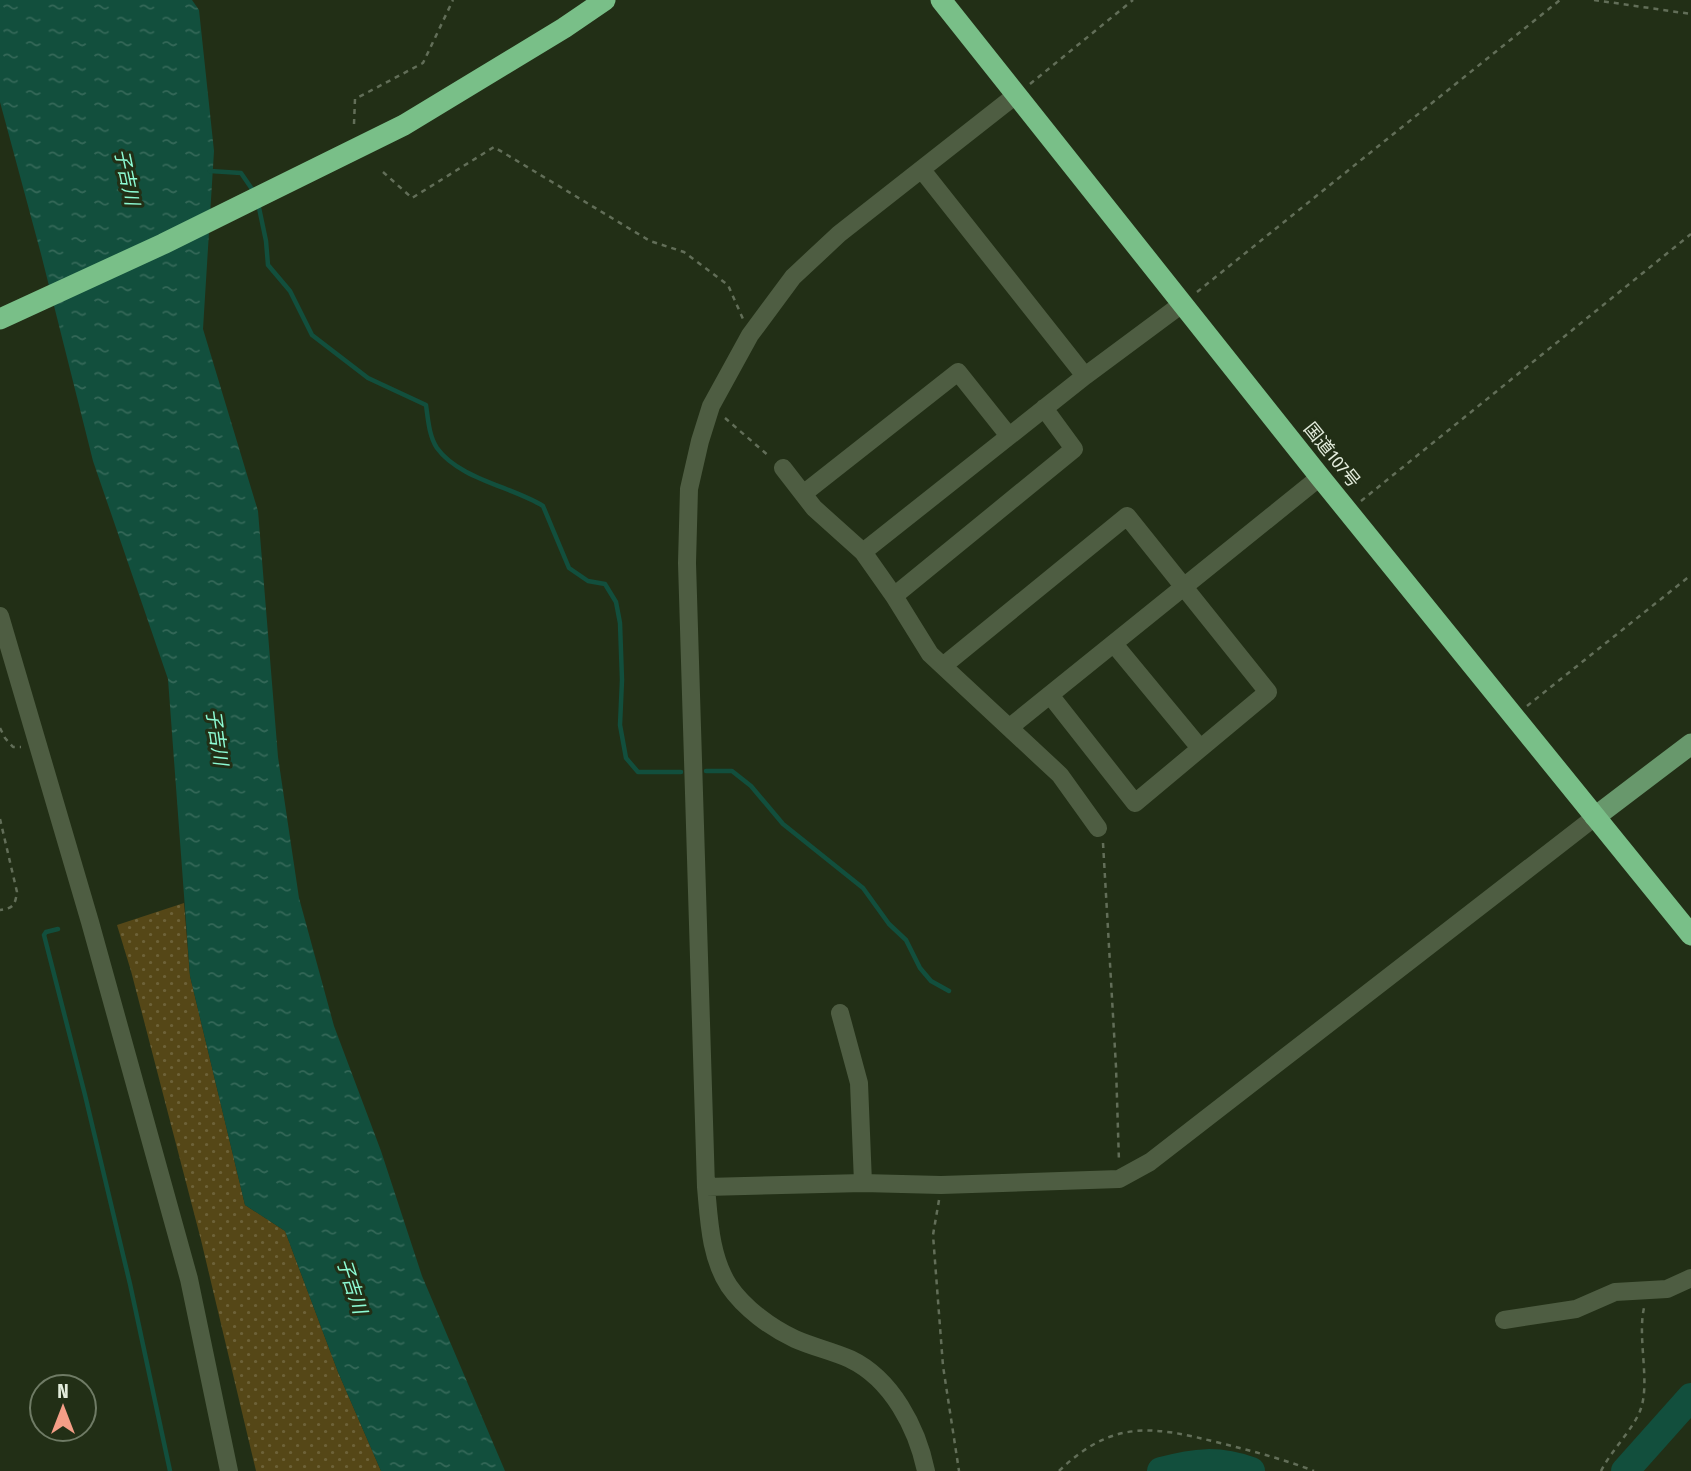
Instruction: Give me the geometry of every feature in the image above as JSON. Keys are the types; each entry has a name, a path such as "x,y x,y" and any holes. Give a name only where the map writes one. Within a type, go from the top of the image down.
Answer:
{"highway":[{"path":"291,182 464,80 587,0"},
{"path":"0,319 291,182 404,125 564,28 605,0"},
{"name":"国道107号","path":"941,0 1348,512 1691,935"}],"main road":[{"path":"1595,817 1691,744"}],"street":[{"path":"926,1471 922,1454 896,1397 875,1376 852,1360 795,1339 766,1322 728,1285 710,1232 706,1187 687,563 689,489 711,406 750,335 802,269 839,234 1016,95"},
{"path":"922,170 1085,376"},
{"path":"863,552 1085,376 1182,304"},
{"path":"803,494 958,372 1009,436"},
{"path":"894,596 1074,449 1044,408"},
{"path":"783,468 814,508 863,552 930,654 1060,775 1098,828"},
{"path":"1010,727 1320,477"},
{"path":"943,666 1127,516 1268,692 1135,803 1050,695"},
{"path":"0,616 40,747 189,1279 229,1471"},
{"path":"1114,644 1200,748"},
{"path":"706,1187 863,1183 941,1185 1119,1179 1150,1162 1595,817"},
{"path":"840,1013 859,1083 863,1183"},
{"path":"1504,1320 1576,1309 1615,1292 1667,1289 1691,1278"}],"path":[{"path":"354,124 355,99 423,63 453,0"},
{"path":"1016,95 1133,0"},
{"path":"1182,304 1560,0"},
{"path":"1594,0 1691,14"},
{"path":"383,172 412,198 494,147 650,241 684,252 728,285 750,335"},
{"path":"1348,512 1691,234"},
{"path":"711,406 783,468"},
{"path":"1514,717 1691,575"},
{"path":"0,728 13,747 40,747"},
{"path":"0,819 18,892 16,904 11,909 0,910"},
{"path":"1098,828 1104,848 1119,1179"},
{"path":"941,1185 933,1235 943,1366 959,1471"},
{"path":"1601,1471 1640,1411 1643,1390 1640,1323 1644,1307 1654,1290"},
{"path":"1059,1471 1076,1454 1102,1440 1130,1431 1151,1429 1188,1434 1280,1458 1314,1471"}],"shaded area":[{"path":"184,903 190,976 245,1205 285,1231 338,1372 381,1471 256,1471 201,1240 117,925"}],"water":[{"name":"子吉川","path":"0,0 192,0 199,10 214,151 203,329 258,511 278,757 299,898 334,1026 381,1151 422,1276 505,1471 381,1471 338,1372 285,1231 245,1205 190,976 168,679 93,461 0,102"}],"waterway":[{"path":"210,171 241,173 254,192"},
{"path":"258,203 268,265 290,291 312,335 368,378 426,405 432,438 447,459 472,475 543,506 569,568 588,581 605,584 616,602 620,623 620,725 626,758 638,772 681,772"},
{"path":"706,771 732,771 751,786 783,824 863,888 889,924 906,940 920,968 931,981 949,991"},
{"path":"58,929 44,935 130,1284 170,1471"},
{"path":"1625,1471 1691,1397"},
{"path":"1161,1471 1206,1463 1251,1471"}]}
